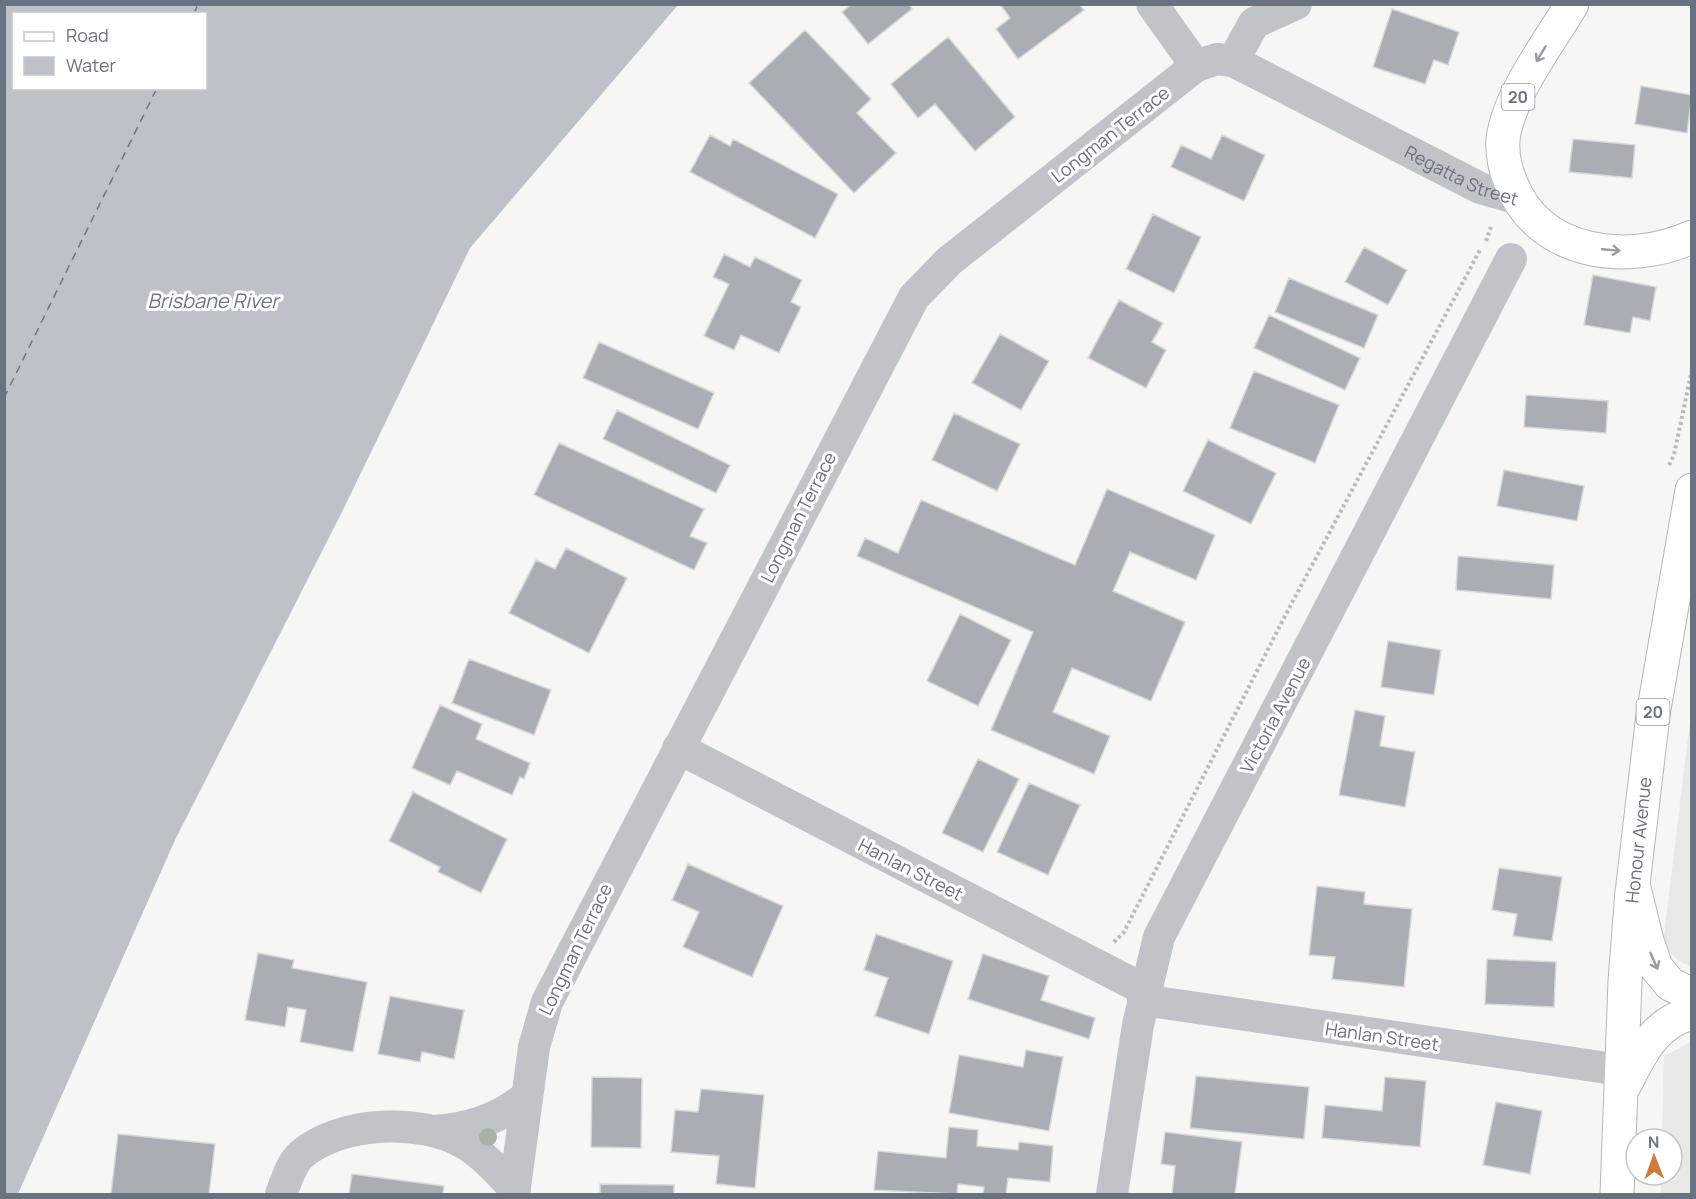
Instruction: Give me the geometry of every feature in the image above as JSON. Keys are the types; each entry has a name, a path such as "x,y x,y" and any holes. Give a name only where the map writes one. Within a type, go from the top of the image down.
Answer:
{"main road":[{"name":"20","path":"1518,199 1503,157 1507,119 1530,73 1572,4"},
{"name":"Regatta Street","path":"1518,199 1526,213 1543,229 1567,241 1593,248 1647,250 1668,246 1692,237"},
{"name":"Honour Avenue","path":"1617,1194 1620,1083 1633,884 1653,715 1692,489"},
{"name":"20","path":"1633,884 1656,967 1670,984 1692,996"},
{"path":"1620,1083 1656,1032 1671,1020 1692,1013"}],"street":[{"path":"1152,4 1196,66"},
{"path":"1233,61 1254,23 1296,4"},
{"name":"Longman Terrace","path":"514,1192 534,1047 547,1002 914,297 949,261 1196,66 1217,59 1233,61"},
{"name":"Regatta Street","path":"1233,61 1480,188 1518,199"},
{"name":"Victoria Avenue","path":"1112,1194 1144,995 1159,937 1511,259"},
{"name":"Hanlan Street","path":"678,748 1144,995 1620,1083"},
{"path":"427,1131 479,1124 497,1116 527,1096"},
{"path":"281,1194 300,1156 333,1137 378,1125 427,1131 464,1143 514,1192"}],"path":[{"path":"1669,465 1674,455 1692,369"}],"shaded area":[{"path":"1691,713 1691,967 1679,961 1663,944"},
{"path":"1691,1042 1691,1194 1661,1194 1661,1187 1684,1187 1684,1127 1662,1127 1664,1056"}],"water":[{"name":"Brisbane River","path":"5,4 678,5 470,248 341,514 175,840 18,1194 4,1194"}],"building":[{"path":"852,4 909,4 912,9 868,44 842,12"},
{"path":"1000,4 1079,4 1084,10 1018,59 996,29 1010,18"},
{"path":"1392,9 1459,32 1448,65 1434,60 1425,84 1373,67"},
{"path":"805,30 871,99 857,113 896,153 854,193 749,83"},
{"path":"948,37 1015,117 975,151 935,104 918,118 891,84"},
{"path":"1641,86 1692,95 1687,133 1635,124"},
{"path":"710,135 730,146 733,139 838,194 815,238 690,172"},
{"path":"1222,135 1265,155 1244,201 1171,167 1181,145 1211,159"},
{"path":"1573,139 1635,145 1632,178 1569,172"},
{"path":"1153,214 1201,237 1174,293 1126,269"},
{"path":"1364,247 1407,270 1388,305 1345,282"},
{"path":"724,254 750,267 755,257 802,280 791,302 801,307 779,353 741,335 734,350 704,336 729,284 713,277"},
{"path":"1593,275 1656,287 1650,321 1633,317 1630,333 1584,325"},
{"path":"1289,278 1378,315 1364,348 1275,312"},
{"path":"1119,300 1163,323 1152,342 1166,350 1146,388 1088,358"},
{"path":"1269,315 1360,358 1345,390 1254,348"},
{"path":"1000,334 1049,361 1021,410 972,383"},
{"path":"599,342 714,393 698,429 583,378"},
{"path":"1254,371 1339,405 1315,463 1230,428"},
{"path":"1526,395 1608,401 1606,433 1524,427"},
{"path":"617,410 730,465 716,493 603,439"},
{"path":"954,413 1020,444 997,491 932,460"},
{"path":"1208,440 1276,473 1251,524 1183,491"},
{"path":"559,443 704,509 690,536 707,543 694,570 534,495"},
{"path":"1504,470 1584,486 1577,521 1497,506"},
{"path":"1107,489 1215,535 1196,580 1130,552 1113,591 1185,622 1151,701 1072,668 1053,712 1110,736 1094,774 991,730 1033,632 857,556 865,538 898,553 921,500 1075,565"},
{"path":"566,548 627,578 589,653 509,613 536,560 555,569"},
{"path":"1458,556 1554,565 1551,599 1456,590"},
{"path":"960,614 1011,640 978,706 927,681"},
{"path":"1388,641 1441,650 1434,695 1381,687"},
{"path":"469,659 551,690 534,735 452,703"},
{"path":"440,705 482,724 476,739 530,763 524,779 520,777 512,795 457,771 450,785 412,768"},
{"path":"1355,710 1385,716 1380,746 1415,752 1405,807 1339,795"},
{"path":"978,759 1019,779 983,852 942,833"},
{"path":"1029,783 1080,805 1048,875 997,852"},
{"path":"413,792 507,839 481,893 438,872 440,867 389,841"},
{"path":"688,864 783,906 752,977 683,947 699,912 672,900"},
{"path":"1499,868 1562,877 1552,941 1513,936 1517,914 1492,910"},
{"path":"1317,886 1365,892 1364,904 1412,909 1404,987 1332,979 1335,957 1309,955"},
{"path":"876,934 953,961 929,1034 875,1016 888,978 864,970"},
{"path":"258,953 294,960 292,968 367,982 353,1052 300,1042 306,1010 288,1007 285,1027 245,1020"},
{"path":"983,954 1049,976 1041,1000 1095,1018 1089,1039 968,999"},
{"path":"1487,959 1556,962 1554,1007 1485,1004"},
{"path":"390,996 464,1010 454,1059 422,1052 420,1062 378,1054"},
{"path":"1026,1050 1063,1057 1049,1131 949,1113 959,1055 1023,1067"},
{"path":"1196,1076 1309,1087 1304,1139 1190,1128"},
{"path":"592,1077 642,1078 641,1148 591,1147"},
{"path":"1385,1077 1426,1081 1420,1147 1322,1138 1325,1105 1382,1111"},
{"path":"701,1089 764,1095 755,1188 716,1184 719,1156 671,1152 675,1110 698,1112"},
{"path":"1496,1102 1542,1111 1530,1174 1483,1165"},
{"path":"949,1127 978,1130 977,1146 1018,1150 1019,1142 1053,1146 1050,1182 1008,1178 1006,1194 983,1194 984,1187 958,1184 957,1194 874,1190 878,1151 946,1158"},
{"path":"1165,1132 1242,1142 1235,1194 1172,1194 1175,1166 1161,1164"},
{"path":"118,1134 215,1144 209,1194 111,1194"},
{"path":"352,1174 444,1186 443,1194 349,1194"},
{"path":"600,1184 674,1185 674,1194 600,1194"}],"ferry route":[{"path":"195,12 198,4"},
{"path":"4,398 156,90"}]}
